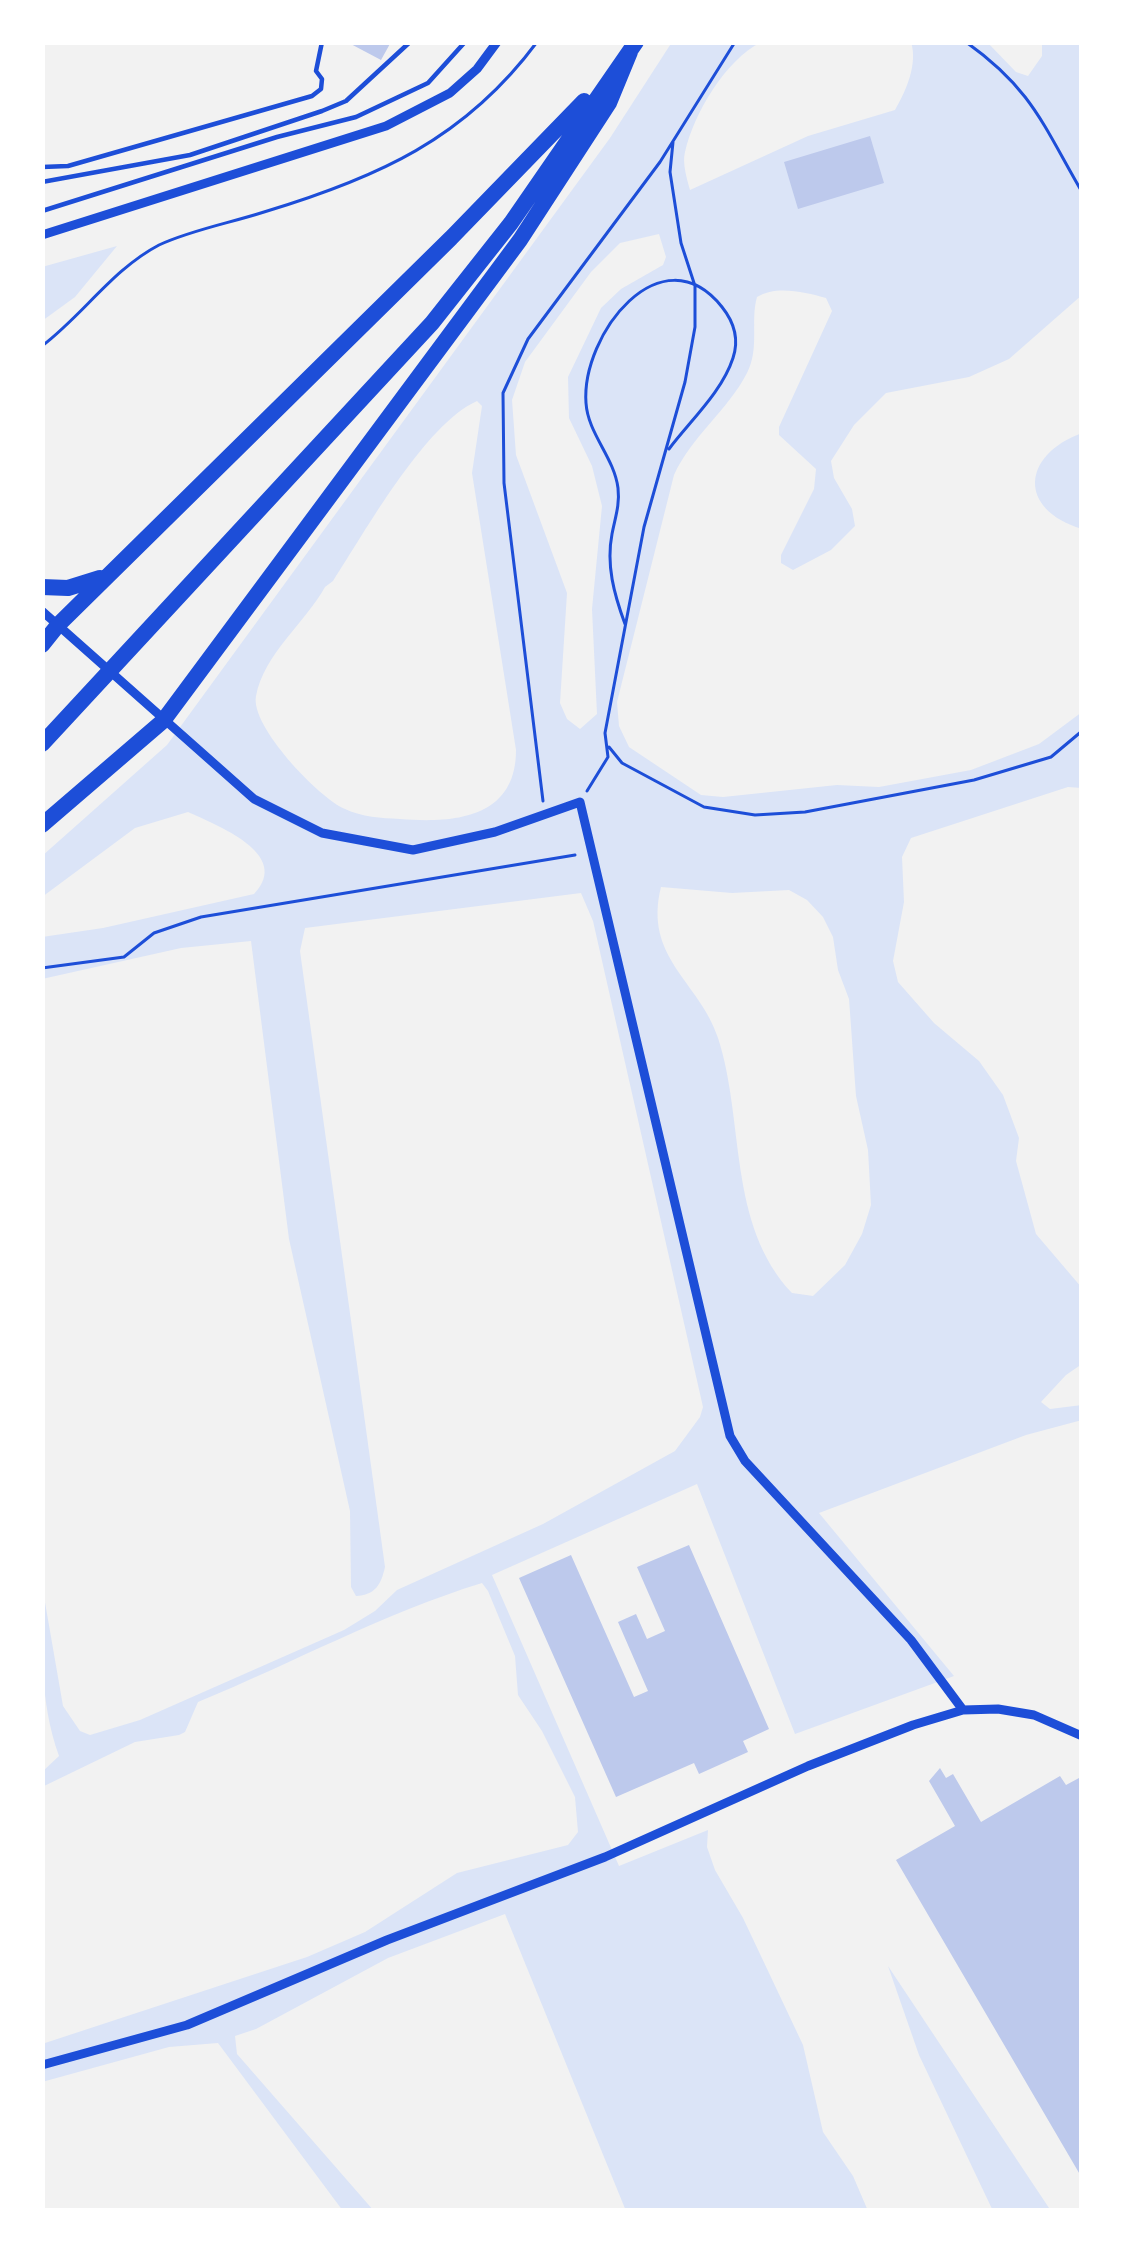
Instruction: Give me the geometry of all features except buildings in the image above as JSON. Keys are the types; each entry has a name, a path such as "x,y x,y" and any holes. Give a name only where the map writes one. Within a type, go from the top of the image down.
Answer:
{"highway":[{"path":"42,645 451,238 633,47"},
{"path":"42,744 432,323 511,223 633,47"},
{"path":"42,825 163,722 520,240 609,103 633,47"},
{"path":"42,587 68,588 112,572"}],"street":[{"path":"42,235 386,126 449,93 477,69 497,42"},
{"path":"42,611 254,799 322,833 413,850 495,832 580,802 730,1436 745,1461 911,1640 963,1710"},
{"path":"42,2065 187,2025 387,1940 605,1857 808,1766 913,1725 963,1710 1016,1711 1082,1736"}],"lane":[{"path":"42,167 68,166 312,96 322,89 316,71 322,42"},
{"path":"42,182 190,155 322,111 346,101 410,42"},
{"path":"42,211 356,117 428,83 464,42"}],"path":[{"path":"42,346 74,322 124,267 162,244 331,192 430,146 508,82 537,42"},
{"path":"544,815 504,483 503,393 528,339 673,141 735,42"},
{"path":"966,42 998,65 1035,106 1082,192"},
{"path":"580,802 608,757 605,733 644,527 695,327 695,286 670,172 673,141"},
{"path":"626,626 610,568 618,484 586,405 587,381 608,321 635,294 682,281 707,290 727,312 736,334 734,358 718,387 665,454"},
{"path":"607,745 622,763 684,798 704,807 755,815 805,812 974,780 1051,757 1082,731"},
{"path":"42,968 124,957 154,933 201,917 592,852"}],"shaded area":[{"path":"672,42 761,42 724,75 696,121 684,156 690,190 808,136 895,110 912,68 911,42 987,42 1016,72 1028,76 1042,56 1042,42 1082,42 1082,295 1009,359 969,377 886,393 854,425 831,461 855,526 831,550 793,570 781,563 781,555 814,489 816,469 779,435 779,427 832,311 826,298 800,292 773,291 757,297 747,373 674,475 617,702 619,726 629,747 701,795 723,797 837,785 879,787 971,770 1039,744 1082,712 1082,788 1068,787 911,838 902,857 904,902 893,961 898,982 934,1023 979,1061 1003,1095 1019,1138 1016,1161 1036,1234 1082,1288 1082,1364 1041,1402 1050,1409 1082,1405 1082,1420 1026,1435 819,1513 954,1676 795,1734 697,1484 492,1575 619,1866 708,1830 707,1847 715,1870 803,2045 823,2132 853,2176 868,2211 626,2211 505,1914 388,1958 235,2036 237,2054 374,2211 343,2211 218,2043 169,2047 42,2082 42,2044 307,1957 365,1932 457,1873 568,1845 578,1832 575,1797 518,1695 515,1656 488,1591 482,1583 374,1624 198,1702 185,1732 179,1735 135,1742 42,1787 42,1772 59,1756 45,1693 42,1585 63,1706 80,1731 90,1735 140,1720 344,1630 397,1590 543,1524 675,1451 703,1407 593,921 581,893 305,928 300,951 385,1567 376,1588 356,1596 351,1587 350,1511 289,1239 251,941 181,948 42,979 42,937 254,894 264,880 264,866 246,843 188,812 135,828 42,897 42,856 167,745 610,138","holes":["659,234 666,257 663,265 621,289 601,308 568,377 569,418 592,466 602,506 592,609 597,714 580,729 567,719 560,703 567,593 516,455 512,400 525,362 591,272 620,243","477,401 482,406 472,473 516,750 513,773 505,791 477,812 440,820 365,815 333,802 288,760 264,725 256,696 267,666 333,581 398,481 457,413","661,887 732,893 789,890 823,917 833,937 849,999 871,1205 845,1265 813,1296 792,1293 771,1266 757,1236 747,1204 718,1038 666,951 658,912"]},
{"path":"117,246 75,297 42,321 42,267"},
{"path":"1082,433 1082,529 1046,509 1035,482 1048,454"},
{"path":"888,1966 1051,2211 993,2211 919,2055"}]}
